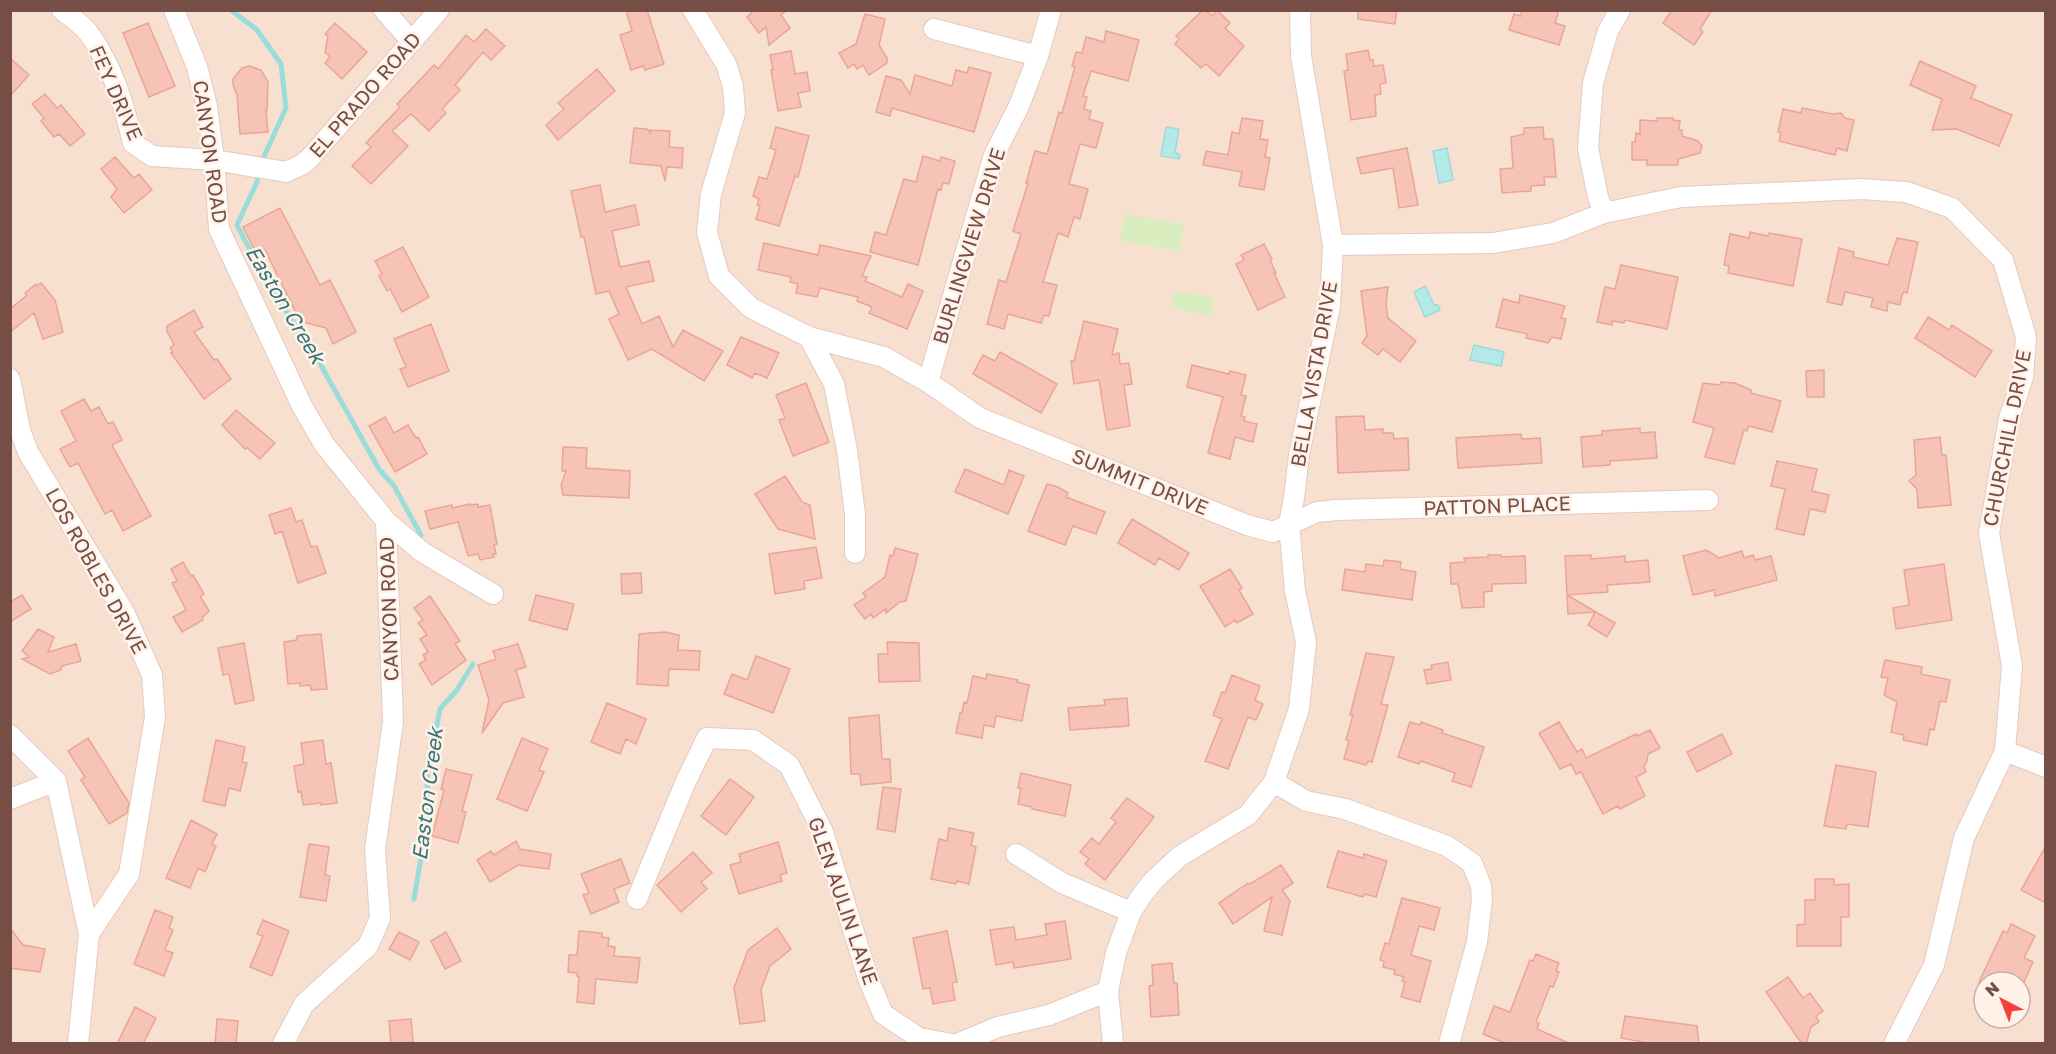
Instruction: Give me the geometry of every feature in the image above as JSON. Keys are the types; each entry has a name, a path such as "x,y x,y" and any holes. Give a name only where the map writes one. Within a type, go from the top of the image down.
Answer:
{"street":[{"name":"FEY DRIVE","path":"62,10 89,33 113,78 133,143 152,156 214,160"},
{"name":"CANYON ROAD","path":"174,10 197,67 207,106 219,229 302,406 324,444 386,521 393,722 375,849 380,918 368,946 304,1004 283,1044"},
{"path":"384,10 412,42"},
{"name":"EL PRADO ROAD","path":"214,160 286,172 302,165 439,10"},
{"name":"SUMMIT DRIVE","path":"693,10 726,64 733,86 735,113 711,194 706,232 719,276 751,308 809,337 884,357 928,382 980,418 1247,525 1273,532 1289,524"},
{"name":"BURLINGVIEW DRIVE","path":"928,382 994,155 1019,106 1038,56 1051,10"},
{"name":"BELLA VISTA DRIVE","path":"1289,524 1299,455 1330,306 1333,245 1301,56 1300,10"},
{"path":"1604,213 1598,197 1588,148 1593,83 1608,31 1620,10"},
{"path":"934,29 1038,56"},
{"name":"CHURCHILL DRIVE","path":"1333,245 1493,243 1553,233 1604,213 1681,197 1861,189 1906,192 1952,208 2003,260 2026,337 2023,377 2009,419 1989,533 2012,666 2005,751 1964,838 1934,965 1894,1044"},
{"path":"809,337 834,384 847,450 855,515 855,553"},
{"name":"LOS ROBLES DRIVE","path":"10,379 20,430 28,452 125,615 152,675 155,717 129,874 89,934"},
{"name":"PATTON PLACE","path":"1289,524 1317,512 1336,510 1708,500"},
{"path":"386,521 422,552 493,594"},
{"path":"1113,1044 1108,991 1116,953 1131,912 1142,894 1165,868 1180,856 1248,815 1274,782 1299,709 1306,642 1295,591 1289,524"},
{"path":"10,735 56,782 89,934 78,1044"},
{"name":"GLEN AULIN LANE","path":"637,899 686,781 707,738 753,740 789,765 823,832 868,978 883,1014 919,1038 952,1044"},
{"path":"2005,751 2046,767"},
{"path":"10,799 56,782"},
{"path":"1274,782 1306,801 1345,809 1447,846 1472,863 1481,886 1477,942 1449,1044"},
{"path":"1016,854 1062,883 1131,912"},
{"path":"957,1044 998,1027 1049,1015 1108,991"}],"shaded area":[{"path":"10,11 2045,11 2045,1043 11,1043"}],"green space":[{"path":"1125,214 1184,224 1180,251 1120,241"},
{"path":"1174,292 1213,296 1214,314 1192,313 1170,306"}],"water":[{"path":"1166,127 1179,129 1175,152 1180,155 1179,159 1161,156"},
{"path":"1447,148 1453,180 1439,183 1433,151"},
{"path":"1425,286 1434,305 1438,305 1440,310 1425,317 1414,292"},
{"path":"1474,345 1504,352 1501,366 1470,360"}],"building":[{"path":"626,10 647,10 664,64 645,70 643,66 631,70 620,35 632,31"},
{"path":"755,10 787,10 781,15 790,28 769,45 766,27 759,33 747,17"},
{"path":"1203,10 1212,16 1217,10 1230,23 1225,28 1244,46 1219,76 1206,64 1201,68 1175,44 1179,39 1176,36"},
{"path":"1358,10 1397,10 1395,24 1358,19"},
{"path":"1522,10 1559,10 1555,23 1565,26 1559,45 1509,30 1514,14 1521,16"},
{"path":"1672,10 1712,10 1700,29 1703,32 1694,45 1663,23"},
{"path":"865,14 885,19 879,45 887,58 887,63 869,75 863,65 857,69 854,64 848,68 839,53 856,44"},
{"path":"148,23 175,86 149,97 123,33"},
{"path":"335,23 367,52 342,79 325,63 330,57 325,52 328,36 325,34"},
{"path":"486,29 505,46 491,60 483,52 455,85 460,90 442,109 446,113 429,131 411,114 392,131 408,146 371,184 352,166 371,147 366,143 400,107 397,104 434,65 438,69 466,35 474,42"},
{"path":"1106,31 1139,40 1128,81 1091,71 1083,96 1087,97 1084,109 1091,111 1089,119 1103,123 1096,148 1080,144 1069,184 1088,189 1080,219 1074,217 1068,237 1058,233 1043,282 1057,285 1049,316 1044,315 1041,323 1008,314 1004,329 987,324 999,280 1006,282 1021,234 1013,231 1035,151 1047,154 1059,112 1062,113 1075,67 1072,66 1076,52 1082,53 1086,37 1104,42"},
{"path":"1368,50 1374,66 1383,65 1386,83 1380,84 1381,94 1375,95 1376,116 1351,120 1344,71 1348,70 1346,54"},
{"path":"791,51 795,74 807,72 810,91 798,93 801,107 778,111 770,55"},
{"path":"10,58 29,75 10,96"},
{"path":"1920,61 1976,86 1971,98 2012,115 1999,146 1957,129 1932,130 1942,99 1910,85"},
{"path":"249,66 261,70 268,82 266,110 268,132 240,134 237,95 233,79 242,68"},
{"path":"969,67 991,73 974,132 892,108 890,116 876,112 886,76 901,80 910,94 915,75 952,86 956,70 967,73"},
{"path":"597,69 615,91 558,140 546,125 564,109 558,103"},
{"path":"45,94 57,108 61,105 85,134 70,146 59,134 54,137 41,121 44,118 32,104"},
{"path":"1802,108 1833,114 1841,113 1845,118 1854,120 1847,151 1837,148 1835,155 1779,141 1781,133 1778,132 1783,109 1801,113"},
{"path":"1242,118 1263,121 1260,139 1268,140 1265,157 1270,158 1264,190 1239,186 1242,172 1203,165 1206,151 1228,155 1232,132 1239,134"},
{"path":"1657,118 1673,118 1673,120 1680,121 1679,130 1682,130 1682,136 1698,141 1702,146 1700,153 1678,159 1678,165 1647,165 1647,160 1632,160 1632,142 1635,142 1636,133 1640,134 1640,120 1657,121"},
{"path":"776,127 809,136 798,177 795,176 779,226 756,219 760,206 757,205 759,199 753,196 759,177 767,179 776,150 770,148"},
{"path":"1543,127 1544,139 1553,139 1556,177 1544,177 1545,185 1531,186 1531,191 1502,193 1500,169 1513,168 1511,137 1524,134 1524,128"},
{"path":"634,128 647,129 651,134 649,130 670,131 669,147 683,148 682,168 667,167 665,181 661,166 630,163"},
{"path":"1407,148 1418,205 1399,208 1393,168 1361,174 1357,158"},
{"path":"923,156 940,161 941,157 955,161 949,184 943,183 941,190 938,189 918,265 870,252 875,232 886,235 904,179 916,182"},
{"path":"115,157 134,178 139,174 152,190 124,213 111,197 117,189 101,169"},
{"path":"600,185 605,212 635,205 639,225 612,231 620,267 649,261 654,281 626,287 642,324 659,316 673,347 683,330 723,351 704,381 652,349 628,360 609,319 619,314 609,291 596,294 571,191"},
{"path":"280,208 320,285 330,280 356,332 333,344 326,328 300,321 264,248 256,253 243,227"},
{"path":"1750,232 1802,239 1793,286 1728,273 1729,266 1724,265 1730,234 1749,238"},
{"path":"1897,238 1918,242 1907,293 1904,292 1902,295 1900,305 1888,302 1887,311 1871,307 1873,298 1845,292 1842,305 1827,302 1839,248 1854,252 1853,257 1888,265"},
{"path":"764,243 818,255 820,245 871,256 862,276 867,277 865,281 902,297 908,284 923,291 907,329 869,313 872,307 857,301 858,297 820,288 817,297 796,293 798,284 790,282 791,277 758,270"},
{"path":"1264,244 1272,259 1270,260 1276,273 1274,273 1285,297 1258,310 1236,264 1244,260 1241,255"},
{"path":"403,247 429,297 402,312 390,289 387,291 379,276 382,274 375,261"},
{"path":"1621,265 1678,277 1667,329 1625,320 1624,323 1612,321 1612,325 1597,322 1605,287 1615,289"},
{"path":"41,283 55,300 63,332 43,339 34,313 10,332 10,309 27,295 25,293 36,284 37,286"},
{"path":"1388,287 1386,304 1388,318 1416,341 1400,362 1383,349 1378,355 1362,343 1367,336 1361,291"},
{"path":"1520,295 1565,306 1561,318 1566,319 1561,339 1552,337 1548,343 1526,338 1527,334 1496,327 1503,299 1519,303"},
{"path":"194,310 203,327 194,332 231,379 204,399 171,353 173,352 170,348 174,345 167,331 167,326"},
{"path":"1928,317 1949,330 1952,325 1992,351 1975,377 1915,338"},
{"path":"1084,321 1118,329 1112,355 1119,353 1120,364 1129,363 1132,384 1124,385 1130,426 1107,430 1099,380 1074,384 1071,361 1074,361"},
{"path":"431,324 449,371 408,387 400,369 406,367 394,339"},
{"path":"741,337 779,353 767,378 755,373 752,378 727,365"},
{"path":"1000,352 1057,384 1041,413 973,374 983,355 995,361"},
{"path":"1192,365 1229,374 1230,371 1246,375 1241,395 1246,396 1241,416 1245,417 1244,421 1257,424 1253,442 1235,437 1230,459 1208,453 1223,397 1187,387"},
{"path":"1824,370 1824,397 1807,397 1806,371"},
{"path":"1721,382 1735,383 1751,390 1751,393 1781,401 1772,432 1749,426 1747,431 1744,430 1734,464 1705,457 1714,428 1693,422 1703,383 1720,385"},
{"path":"806,383 829,442 793,456 779,420 785,418 776,395"},
{"path":"84,399 91,411 99,407 108,424 113,422 122,440 112,445 151,516 123,531 112,510 105,514 78,463 70,467 60,449 76,441 61,411"},
{"path":"236,410 275,443 260,459 247,448 245,449 222,425"},
{"path":"1364,416 1365,430 1383,429 1383,433 1393,433 1394,439 1408,438 1409,470 1338,473 1336,417"},
{"path":"385,417 394,433 408,425 427,454 395,472 369,426"},
{"path":"1640,428 1640,433 1655,432 1657,458 1610,461 1610,465 1583,467 1581,437 1602,435 1602,431"},
{"path":"1521,434 1522,439 1540,438 1542,463 1458,468 1456,438"},
{"path":"1940,437 1942,455 1946,455 1951,505 1918,508 1917,489 1909,481 1916,475 1914,440"},
{"path":"563,447 587,448 586,468 630,471 629,498 563,495 561,485 566,471 562,471"},
{"path":"1777,461 1817,469 1812,491 1829,495 1825,512 1810,509 1804,535 1776,529 1785,489 1771,486"},
{"path":"965,469 1004,485 1009,470 1024,476 1008,514 955,492"},
{"path":"785,476 802,502 810,505 815,539 778,529 755,494"},
{"path":"1047,484 1068,493 1066,497 1105,512 1096,534 1073,526 1065,545 1028,531"},
{"path":"478,504 478,507 490,505 497,544 494,545 496,554 493,554 494,557 480,560 478,554 468,556 458,522 430,529 425,511"},
{"path":"291,508 296,522 302,520 311,547 317,546 326,573 298,583 282,531 275,534 269,515"},
{"path":"1132,519 1189,553 1179,570 1159,558 1155,565 1118,543"},
{"path":"816,547 822,578 804,581 805,589 775,594 769,554"},
{"path":"895,548 918,554 906,601 900,602 886,613 886,609 873,618 871,614 865,619 854,605 866,597 863,593 885,577 890,555 893,556"},
{"path":"1706,550 1719,558 1742,551 1744,558 1753,555 1755,560 1771,556 1777,580 1715,596 1714,590 1693,595 1683,556"},
{"path":"1488,555 1525,556 1526,583 1492,584 1492,591 1484,592 1484,607 1462,608 1458,584 1451,584 1450,563 1465,562 1464,558 1488,557"},
{"path":"1591,555 1591,559 1625,556 1625,562 1648,560 1650,582 1607,585 1608,592 1567,595 1565,556"},
{"path":"1384,560 1401,562 1400,569 1416,572 1412,600 1342,590 1345,569 1365,572 1366,564 1383,566"},
{"path":"183,562 204,594 200,596 209,611 202,618 203,620 182,632 173,617 186,610 172,583 177,581 171,569"},
{"path":"1944,564 1952,620 1896,629 1893,608 1909,605 1904,570"},
{"path":"1230,569 1242,588 1239,590 1253,614 1237,623 1235,620 1225,627 1200,586"},
{"path":"641,573 642,593 622,594 621,574"},
{"path":"22,595 31,609 10,622 10,602"},
{"path":"536,595 574,604 567,630 529,620"},
{"path":"1567,595 1615,623 1607,637 1588,625 1595,612 1568,614"},
{"path":"430,596 460,641 455,644 466,660 432,685 419,664 426,660 423,655 428,652 420,639 427,635 418,623 423,620 414,608"},
{"path":"38,629 54,637 48,652 76,644 81,661 62,666 61,670 50,674 22,659 29,657 22,651"},
{"path":"665,632 679,635 678,650 700,651 699,670 669,669 668,686 637,684 639,634"},
{"path":"321,634 327,689 311,690 310,685 288,684 284,642 297,640 297,636"},
{"path":"887,642 919,643 920,681 879,682 878,654 888,654"},
{"path":"244,643 254,700 235,704 229,674 223,675 218,648"},
{"path":"518,644 526,667 516,670 524,697 503,703 482,733 489,700 478,665 496,659 493,651"},
{"path":"1366,653 1394,657 1381,704 1388,705 1372,762 1368,761 1366,765 1344,759 1349,741 1346,740 1353,715 1350,715"},
{"path":"756,656 790,669 773,713 724,694 732,674 747,680"},
{"path":"1885,660 1922,667 1921,674 1950,680 1946,702 1940,701 1934,730 1930,729 1927,745 1903,740 1904,735 1891,732 1897,702 1884,695 1888,678 1881,677"},
{"path":"1448,662 1451,680 1427,684 1424,670 1432,669 1431,665"},
{"path":"987,674 1018,680 1017,682 1029,685 1022,721 996,716 994,727 984,725 982,738 956,733 964,702 967,703 973,676 986,679"},
{"path":"1232,675 1260,686 1255,700 1263,704 1256,720 1248,717 1228,769 1205,761 1222,719 1213,715"},
{"path":"1127,698 1129,726 1070,730 1068,708 1105,705 1104,700"},
{"path":"607,703 646,719 636,744 626,739 620,754 591,742"},
{"path":"879,715 882,759 890,759 891,782 861,785 860,774 851,774 849,718"},
{"path":"1410,722 1420,725 1421,722 1443,730 1442,733 1484,747 1471,787 1452,781 1455,773 1421,761 1419,764 1398,757"},
{"path":"1559,722 1577,752 1582,749 1586,758 1636,734 1637,736 1650,730 1660,748 1648,754 1644,767 1646,772 1636,777 1645,796 1620,809 1618,806 1603,814 1581,772 1576,774 1571,764 1560,769 1539,733"},
{"path":"1722,734 1732,754 1697,772 1687,752"},
{"path":"88,738 129,803 127,813 109,824 81,780 85,777 68,751"},
{"path":"522,738 548,749 539,770 544,772 527,811 497,799"},
{"path":"216,740 245,747 242,762 247,763 240,791 229,788 225,806 203,801"},
{"path":"323,740 326,764 331,763 337,803 303,805 301,791 298,792 294,766 304,764 301,743"},
{"path":"1836,765 1876,772 1868,827 1847,824 1846,829 1824,826"},
{"path":"446,769 472,775 462,811 466,812 458,843 432,836 444,790 441,789"},
{"path":"1021,773 1071,785 1065,816 1018,804"},
{"path":"730,779 754,797 726,835 701,816"},
{"path":"883,787 901,789 895,832 877,829"},
{"path":"1127,798 1154,817 1105,880 1085,864 1089,859 1080,852 1092,838 1099,844 1116,822 1111,818"},
{"path":"191,820 217,834 212,844 216,846 205,872 198,868 190,888 166,878"},
{"path":"949,828 974,833 971,845 976,847 969,884 931,879 939,839 947,841"},
{"path":"516,841 520,849 551,854 549,869 518,865 490,882 477,860 491,851 494,855"},
{"path":"778,842 787,873 780,875 782,881 739,894 730,865 741,862 739,854"},
{"path":"309,844 329,847 325,875 330,876 326,901 300,897"},
{"path":"2046,846 2046,903 2021,890"},
{"path":"1338,851 1363,858 1364,854 1387,861 1376,897 1365,894 1363,897 1327,887"},
{"path":"693,852 712,873 701,882 707,889 681,912 657,885"},
{"path":"621,859 630,883 614,889 619,902 591,914 583,895 589,893 581,874"},
{"path":"1281,865 1293,883 1282,890 1290,901 1282,935 1264,931 1272,897 1233,924 1219,903 1248,883 1250,884"},
{"path":"1815,879 1834,879 1834,885 1849,884 1849,917 1841,917 1841,946 1797,946 1797,925 1805,924 1805,900 1815,900"},
{"path":"1402,898 1440,908 1434,930 1419,926 1411,955 1431,961 1420,1002 1401,997 1404,977 1394,974 1395,970 1383,967 1384,961 1380,960 1385,943 1389,944"},
{"path":"155,910 173,917 169,928 173,930 165,950 173,953 164,976 134,964"},
{"path":"263,920 289,931 272,976 250,967 263,936 257,934"},
{"path":"1065,921 1071,959 1014,968 1013,962 996,965 990,930 1014,927 1016,940 1047,935 1045,924"},
{"path":"2011,924 2035,936 2024,958 2033,962 2029,970 1985,970 2003,931 2007,933"},
{"path":"10,928 23,945 45,949 40,972 10,968"},
{"path":"777,928 791,949 770,966 761,990 765,1021 740,1024 734,988 748,950"},
{"path":"579,931 602,933 602,937 609,938 608,946 615,947 614,956 640,958 637,983 596,979 594,1004 577,1002 579,977 577,973 568,972 569,955 577,955"},
{"path":"947,931 957,982 952,983 955,1000 933,1004 930,988 923,989 913,938"},
{"path":"399,932 419,942 410,960 389,949"},
{"path":"446,932 461,961 445,969 431,941"},
{"path":"1536,954 1559,963 1556,971 1559,972 1553,987 1550,986 1536,1022 1539,1023 1537,1029 1571,1044 1507,1044 1483,1034 1494,1006 1510,1012 1530,960 1533,961"},
{"path":"1172,963 1174,983 1177,983 1179,1015 1151,1017 1149,986 1153,985 1152,965"},
{"path":"1788,977 1803,998 1810,993 1823,1011 1816,1016 1819,1022 1811,1027 1806,1044 1802,1044 1766,992"},
{"path":"135,1007 156,1018 143,1044 117,1044"},
{"path":"1625,1016 1697,1026 1699,1044 1653,1044 1621,1038"},
{"path":"217,1019 238,1021 236,1044 215,1044"},
{"path":"411,1019 413,1042 391,1044 389,1021"}],"waterway":[{"name":"Easton Creek","path":"231,10 257,30 281,64 286,108 261,163"},
{"name":"Easton Creek","path":"259,172 257,182 237,225 266,281 314,353 379,469 394,486 421,535"},
{"name":"Easton Creek","path":"414,899 428,816 427,777 440,709 457,690 473,664"}]}
